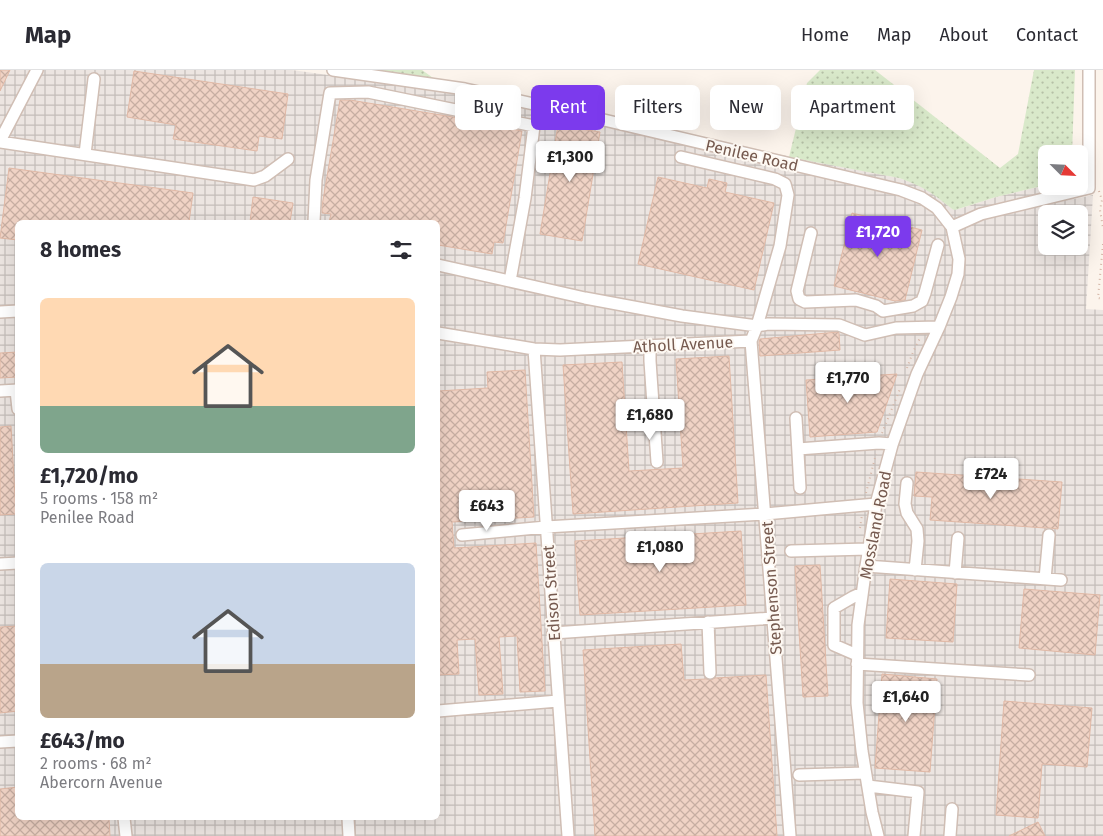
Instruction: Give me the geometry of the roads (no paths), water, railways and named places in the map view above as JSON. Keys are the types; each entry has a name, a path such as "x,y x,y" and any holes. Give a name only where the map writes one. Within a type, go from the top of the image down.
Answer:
{"street":[{"path":"36,70 0,141 254,180 266,176 288,159"},
{"name":"Penilee Road","path":"333,70 465,89 901,190 922,198 937,208 952,227"},
{"path":"952,227 981,214 1089,188 1089,70"},
{"path":"85,154 94,79"},
{"path":"314,220 316,180 330,93 368,92 534,126 525,198 510,282"},
{"name":"Atholl Avenue","path":"440,333 534,349 560,350 751,341 780,246 788,195 785,184 775,179 681,157"},
{"name":"Mossland Road","path":"878,836 862,751 857,704 858,625 876,504 892,444 917,374 939,327 958,274 959,259 952,227"},
{"path":"811,233 797,291 799,299 805,302 856,300 876,306 883,311 913,306 922,301 938,245"},
{"path":"440,265 585,298 682,316 757,326 768,324 839,325 865,335 896,328 939,327"},
{"path":"0,312 15,311"},
{"path":"883,311 886,330"},
{"name":"Stephenson Street","path":"751,341 790,836"},
{"path":"650,346 657,462"},
{"name":"Edison Street","path":"534,349 568,836"},
{"path":"0,391 15,390"},
{"path":"796,418 800,488"},
{"path":"798,449 879,443 892,444"},
{"path":"907,484 905,504 907,513 917,529 918,541 915,570"},
{"path":"462,535 546,527 766,514 876,504"},
{"path":"1045,579 1049,535"},
{"path":"955,573 958,538"},
{"path":"791,551 868,548"},
{"path":"0,564 15,562"},
{"path":"866,566 1061,580"},
{"path":"862,593 834,608 834,645 857,660 1029,675"},
{"path":"554,633 773,618"},
{"path":"708,622 710,673"},
{"path":"440,711 558,701"},
{"path":"0,742 15,741"},
{"path":"799,775 866,773"},
{"path":"868,786 918,792 914,836"},
{"path":"950,836 952,809"},
{"path":"124,820 126,836"},
{"path":"348,820 349,836"}]}
